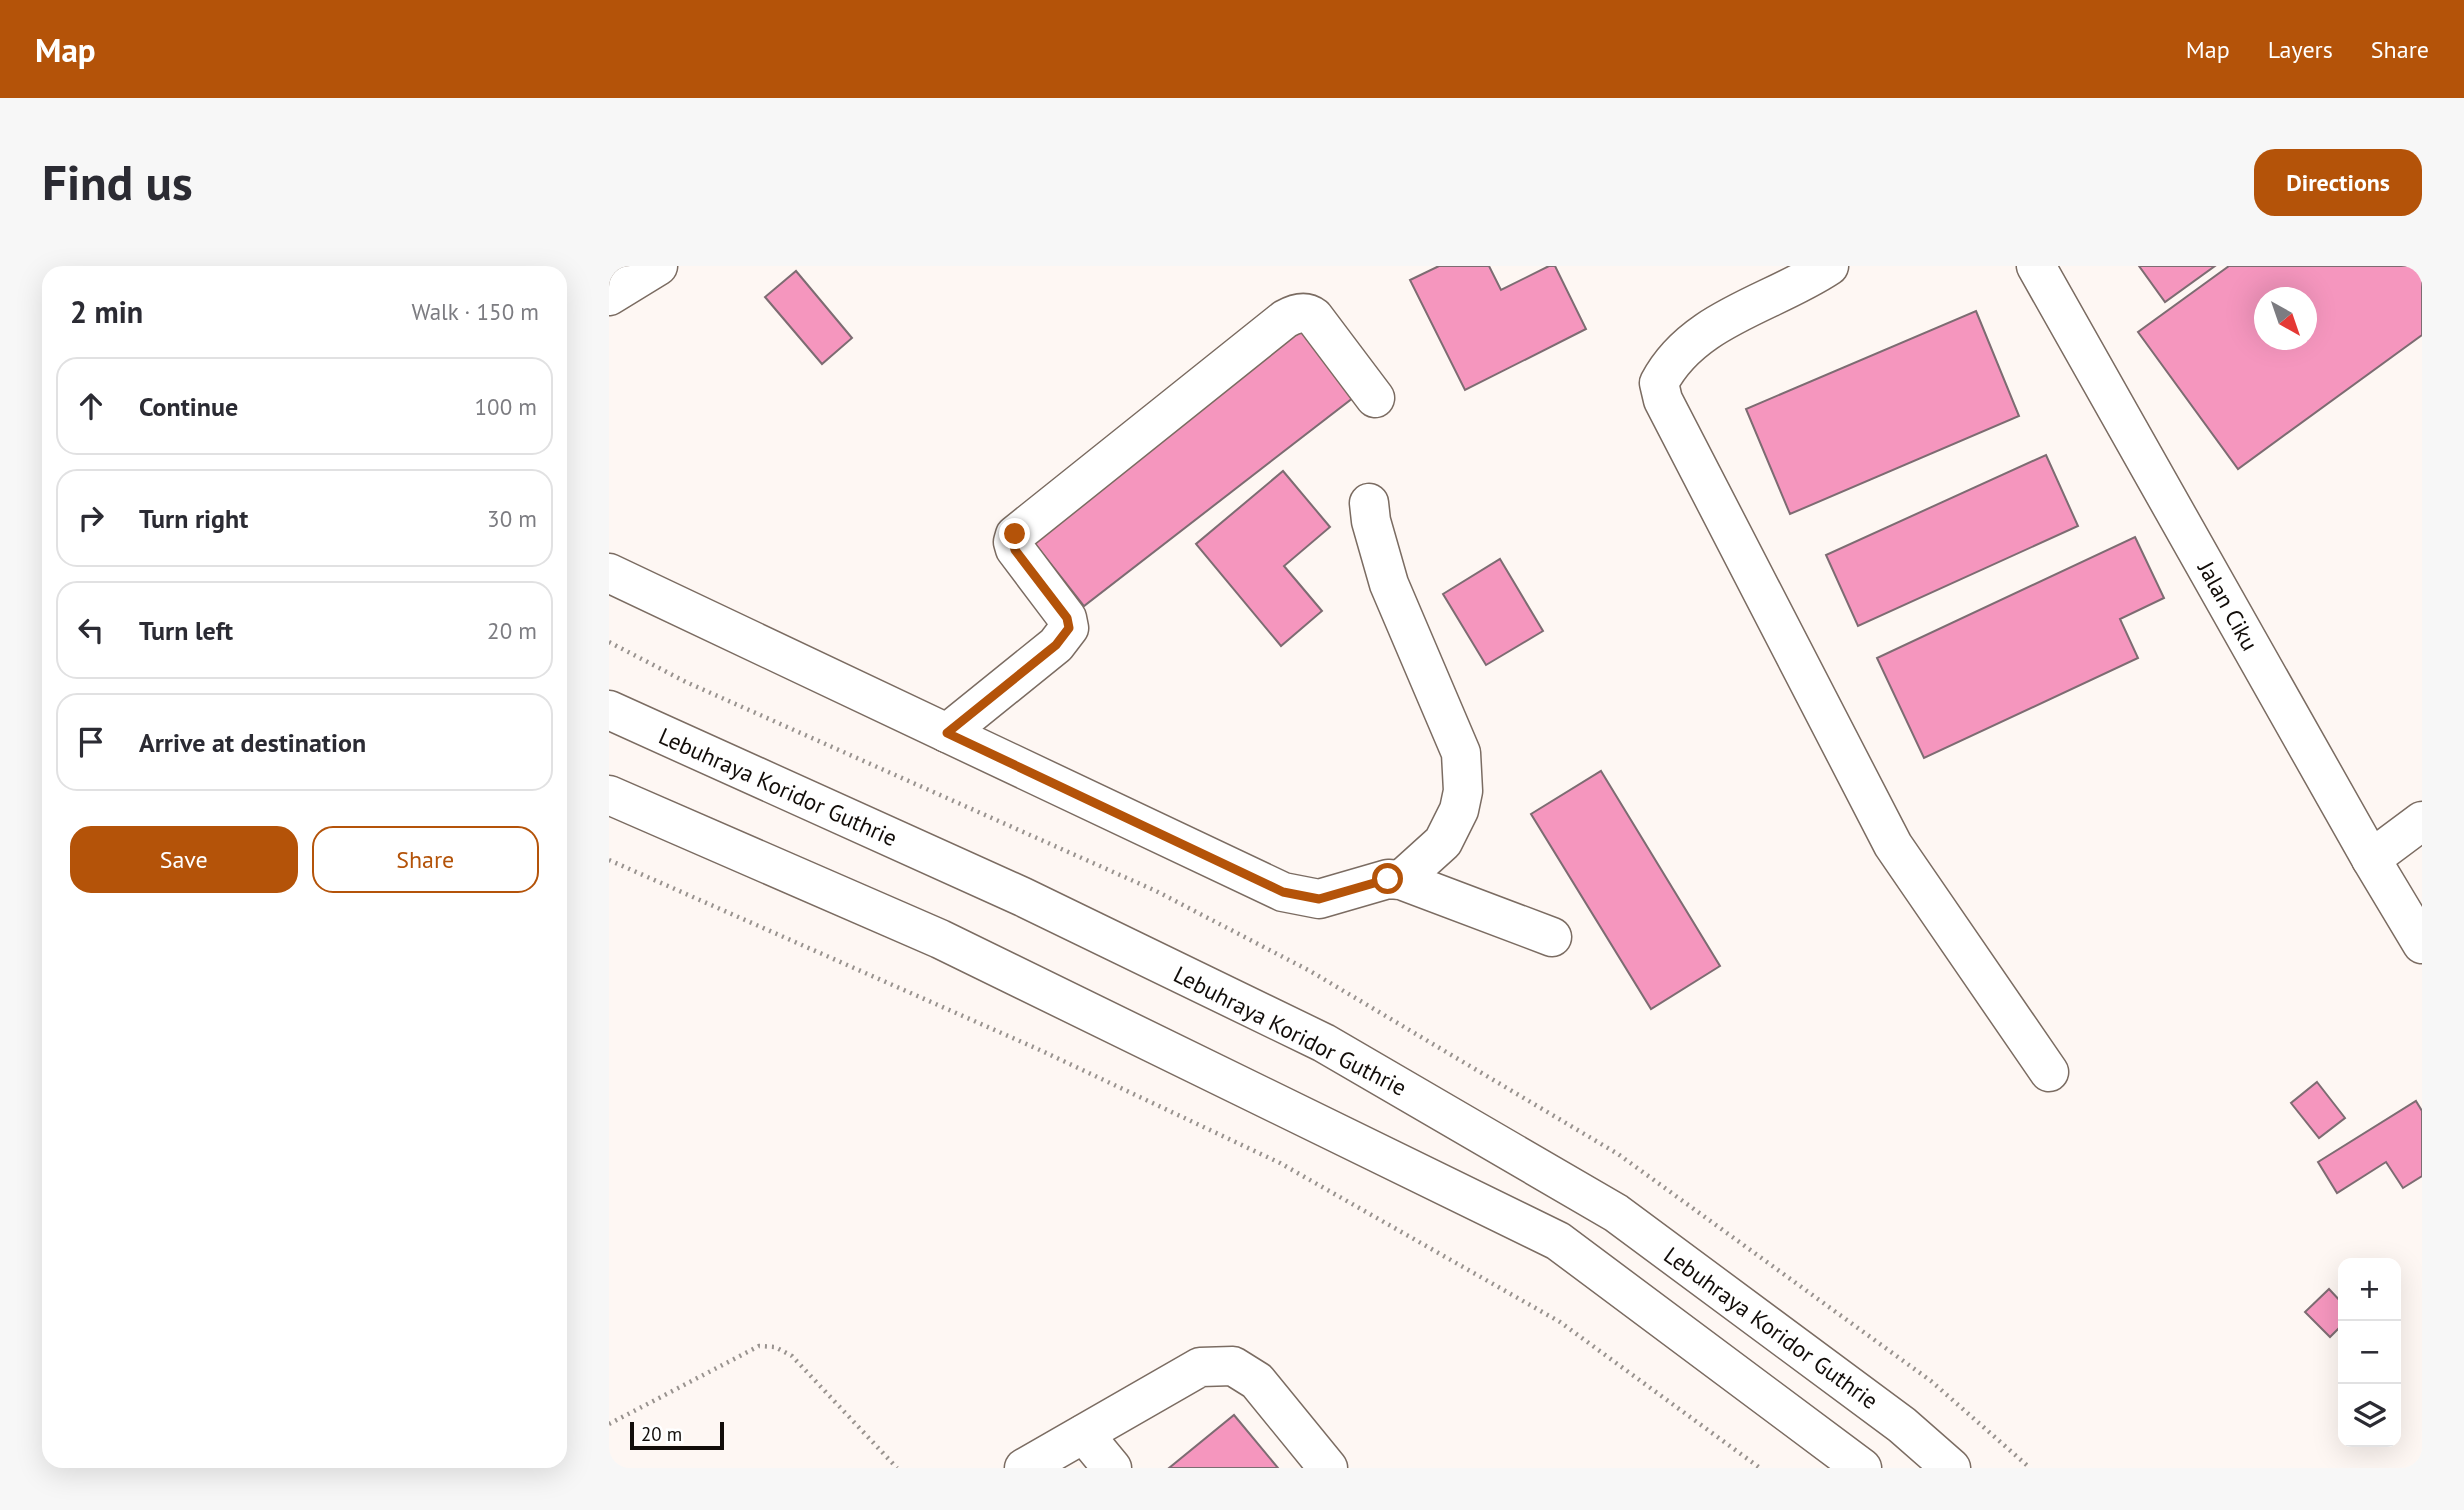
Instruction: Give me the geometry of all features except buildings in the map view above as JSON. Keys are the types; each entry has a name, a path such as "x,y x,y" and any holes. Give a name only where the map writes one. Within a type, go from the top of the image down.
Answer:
{"main road":[{"path":"609,296 658,266"},
{"path":"1829,266 1809,279 1744,308 1701,335 1668,366 1659,383 1663,400 1893,845 2049,1072"},
{"name":"Jalan Ciku","path":"2036,266 2371,859 2422,944"},
{"path":"947,733 1056,645 1069,628 1067,618 1015,550 1015,534 1285,318 1295,313 1310,314 1314,317 1375,398"},
{"path":"1369,503 1389,584 1461,753 1464,791 1459,810 1443,842 1401,880"},
{"path":"609,573 1283,892 1319,899 1388,879 1401,880 1552,937"},
{"name":"Lebuhraya Koridor Guthrie","path":"609,710 1023,897 1324,1043 1616,1213 1902,1425 1951,1468"},
{"path":"609,795 940,939 1558,1241 1862,1468"},
{"path":"2371,859 2422,821"},
{"path":"1024,1468 1200,1367 1233,1366 1257,1381 1328,1468"},
{"path":"1084,1434 1112,1468"}],"path":[{"path":"609,860 1040,1050 1280,1163 1560,1322 1760,1468"},
{"path":"609,1424 759,1346 775,1347 792,1356 897,1468"}],"route":[{"path":"1015,534 1015,550 1067,618 1069,628 1056,645 947,733 1283,892 1319,899 1388,879"}]}
